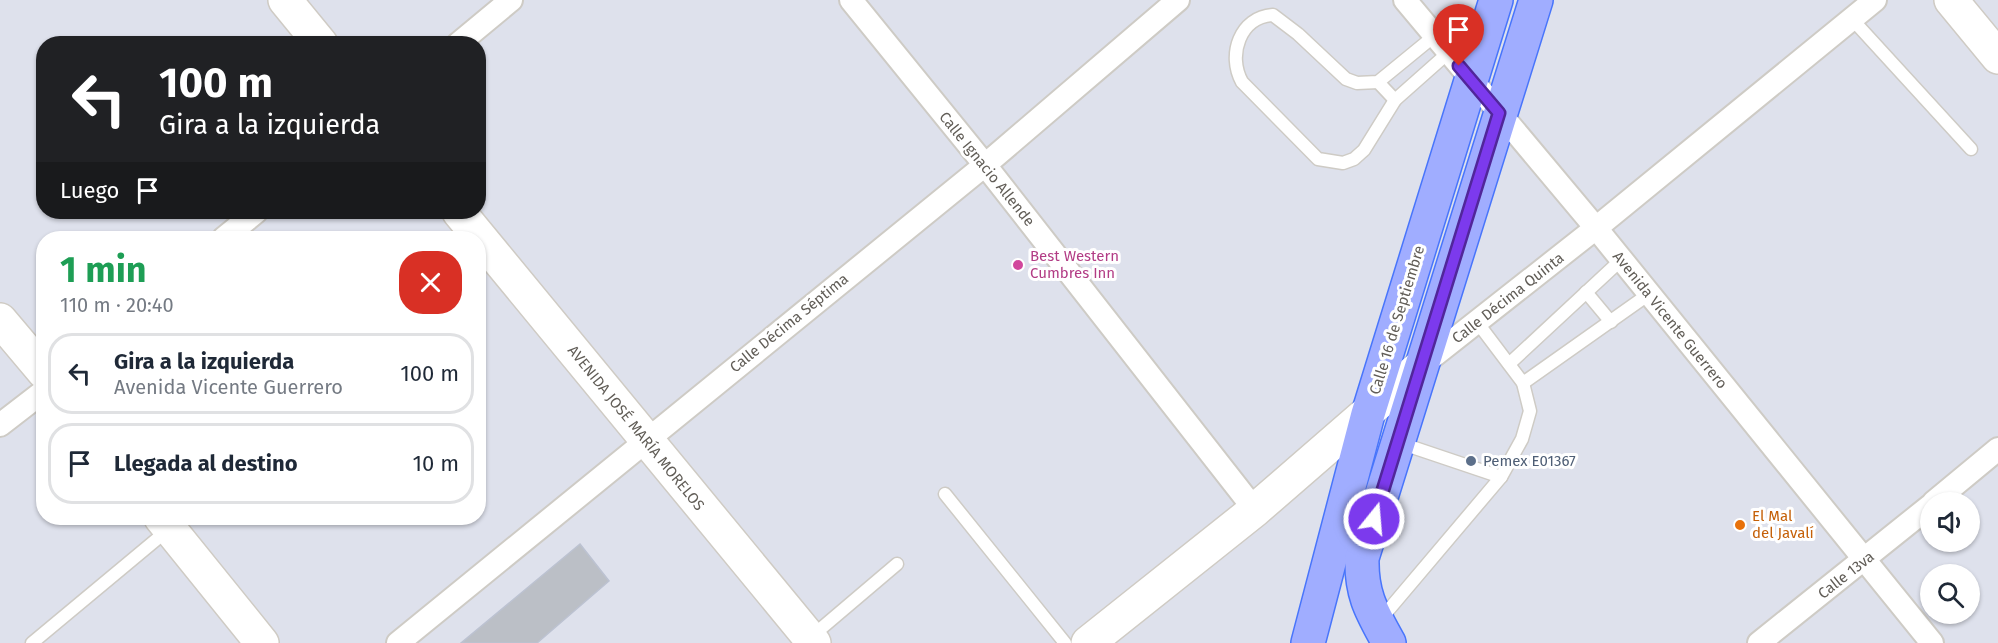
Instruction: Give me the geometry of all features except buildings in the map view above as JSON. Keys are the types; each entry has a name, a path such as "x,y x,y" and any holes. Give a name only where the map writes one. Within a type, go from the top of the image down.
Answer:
{"main road":[{"path":"285,0 314,36"},
{"name":"Calle 16 de Septiembre","path":"1308,643 1368,414 1496,0"},
{"path":"1383,633 1364,592 1362,558 1536,0"},
{"path":"1950,0 1998,57"},
{"name":"AVENIDA JOSÉ MARÍA MORELOS","path":"465,219 474,231"},
{"name":"AVENIDA JOSÉ MARÍA MORELOS","path":"486,245 812,641"},
{"path":"0,320 36,363"},
{"name":"Calle Décima Quinta","path":"1088,643 1255,510 1421,366"},
{"path":"167,525 262,643"}],"street":[{"path":"468,36 511,0"},
{"name":"Calle Ignacio Allende","path":"851,0 985,165 1255,510"},
{"name":"Calle Décima Séptima","path":"398,643 985,165 1178,0"},
{"name":"Avenida Vicente Guerrero","path":"1405,0 1440,45 1596,228 1932,643"},
{"name":"Calle Décima Quinta","path":"1421,366 1596,228 1875,0"},
{"path":"233,231 247,219"},
{"path":"0,425 36,397"},
{"path":"1947,492 1998,450"},
{"name":"Calle 13va","path":"1759,643 1920,514"}],"lane":[{"path":"1273,15 1298,34 1346,78 1357,83 1378,82 1440,45 1395,100 1364,150 1354,159 1343,163 1318,159 1242,82 1235,69 1234,56 1239,42 1253,19 1273,15"},
{"path":"1852,19 1971,149"},
{"path":"1378,82 1395,100"},
{"path":"1509,364 1621,260"},
{"path":"1586,292 1611,322"},
{"path":"1523,383 1649,294"},
{"path":"1383,633 1501,477 1522,439 1530,411 1523,383 1476,322"},
{"path":"1397,442 1501,477"},
{"path":"945,494 1065,643"},
{"path":"32,643 163,525"},
{"path":"812,641 897,564"}],"place":[{"name":"Best Western Cumbres Inn","path":"1018,265"},
{"name":"Pemex E01367","path":"1471,461"},
{"name":"El Mal del Javalí","path":"1740,525"}],"route":[{"path":"1374,519 1499,113 1459,66"}]}
